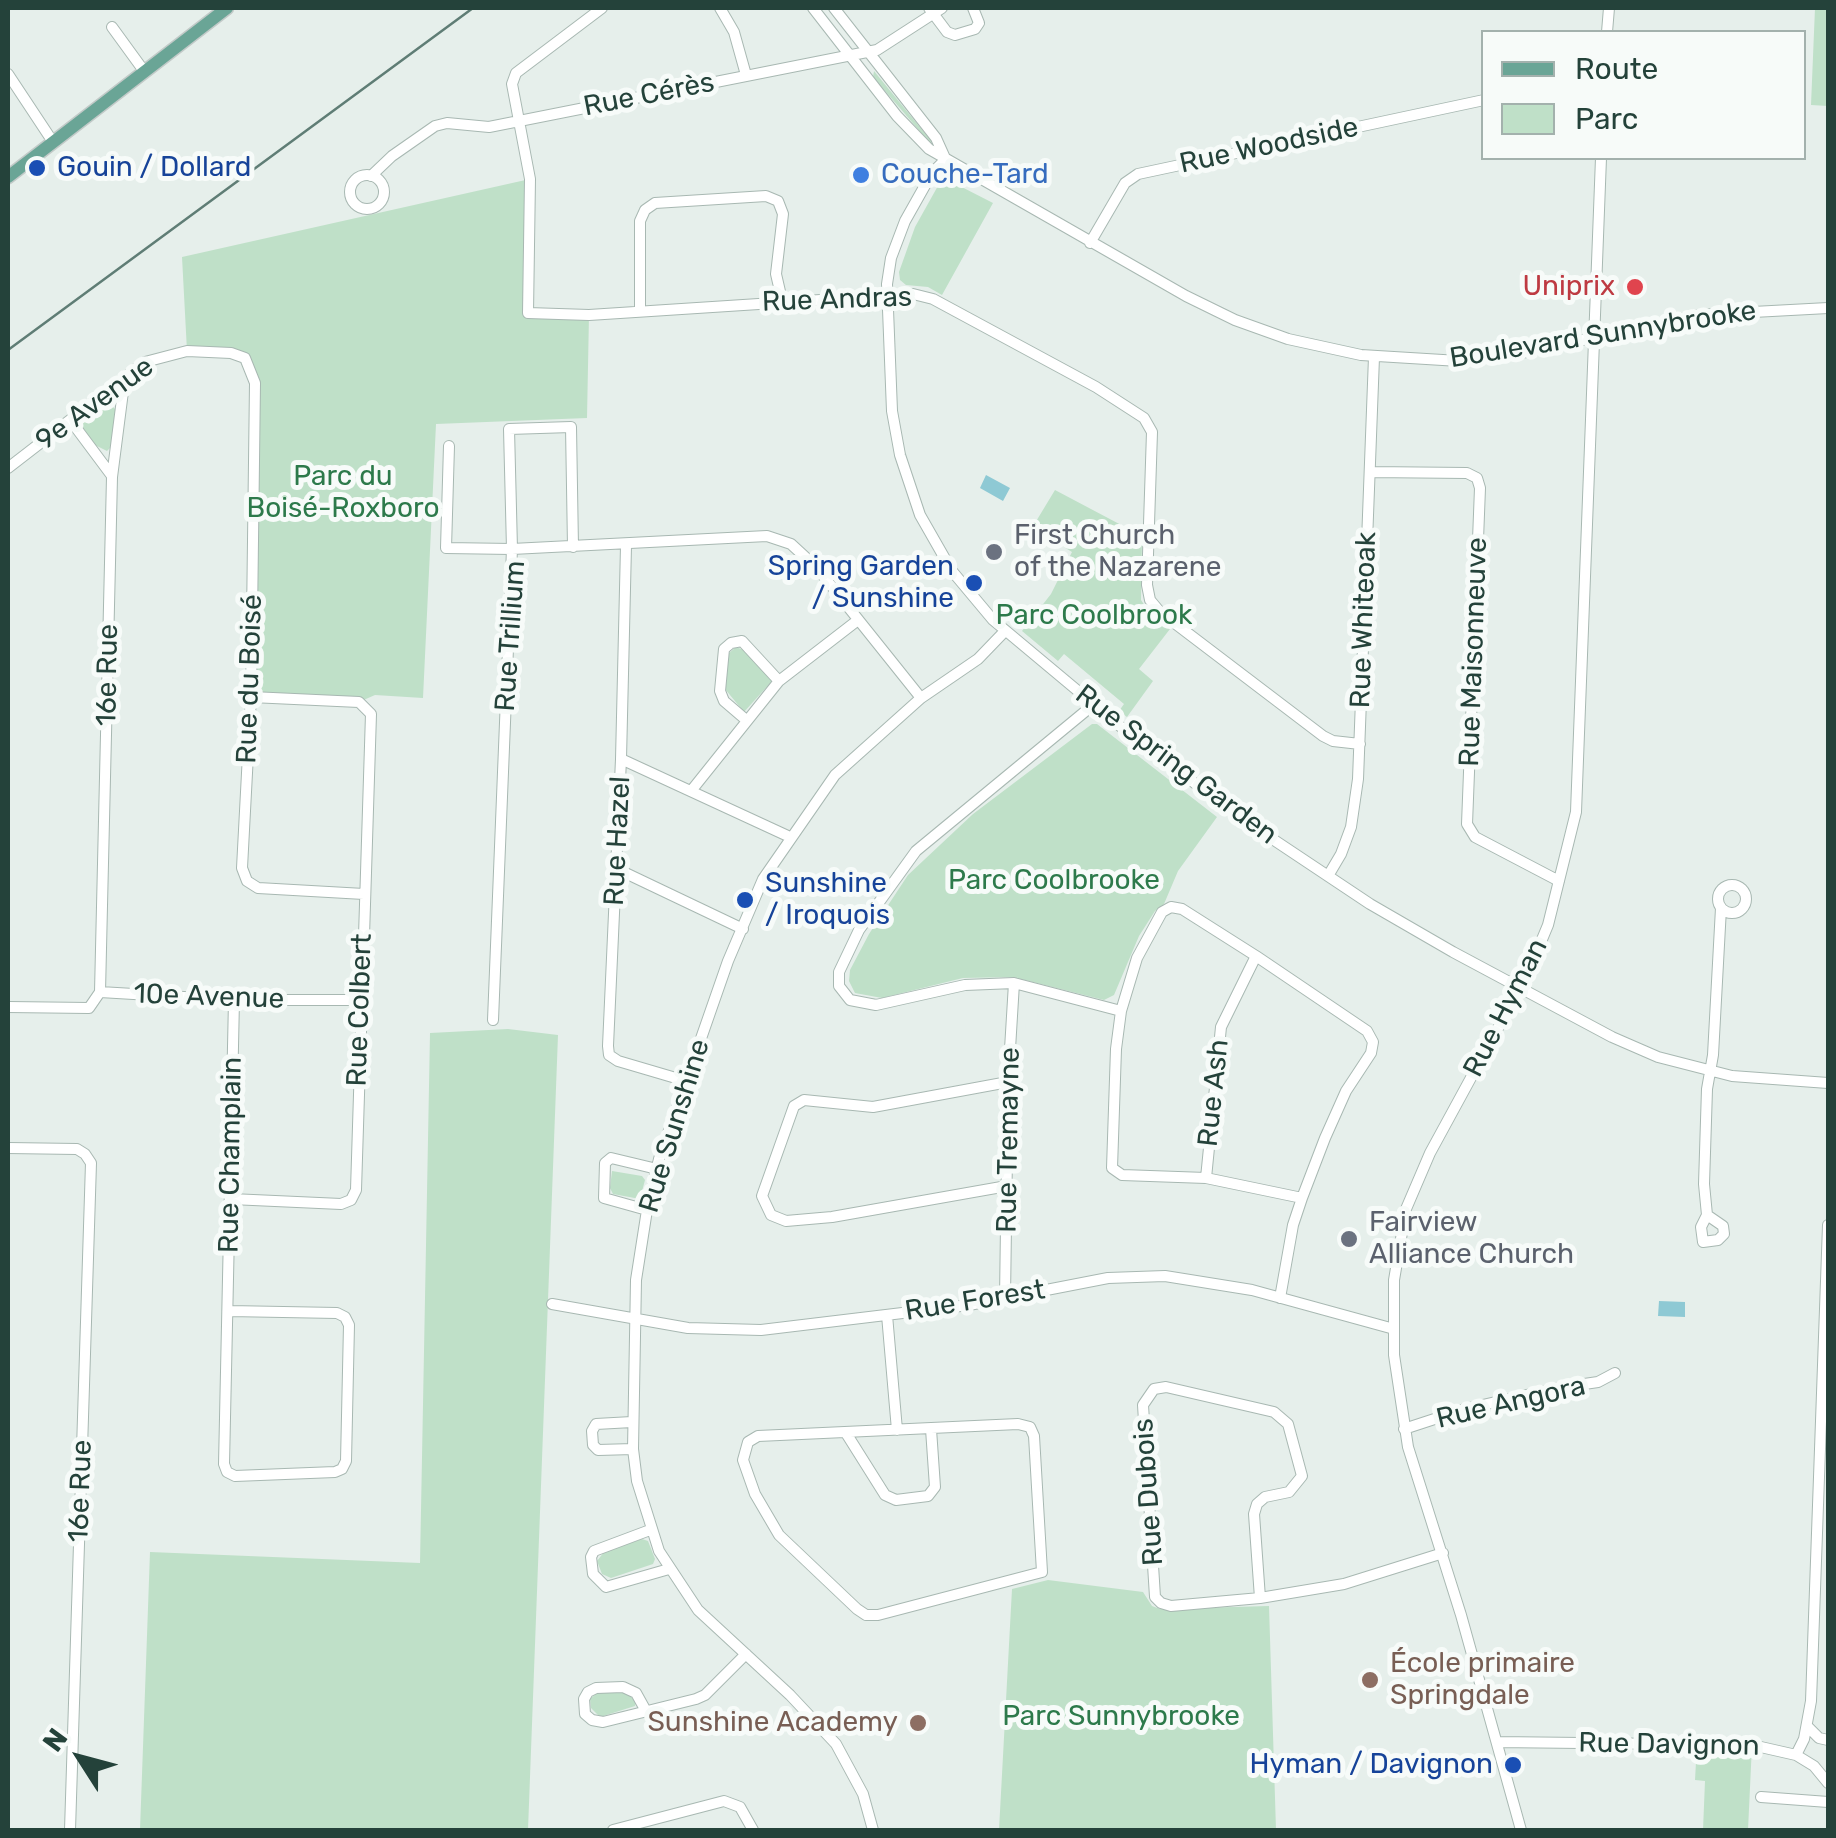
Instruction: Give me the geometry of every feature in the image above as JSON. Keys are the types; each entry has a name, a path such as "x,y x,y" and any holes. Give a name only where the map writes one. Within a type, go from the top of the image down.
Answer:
{"main road":[{"path":"8,176 228,8"}],"street":[{"name":"Rue Andras","path":"602,8 516,73 512,84 532,204 528,313 589,315 782,300 927,296 1096,387 1144,418 1152,432 1147,577 1150,600 1160,612 1323,736 1360,744"},
{"path":"720,8 734,32 746,76"},
{"name":"Boulevard Sunnybrooke","path":"814,8 905,126 929,150 1090,243 1235,320 1288,339 1374,357 1478,359 1697,315 1828,308"},
{"name":"Boulevard Sunnybrooke","path":"834,8 936,138 946,159"},
{"name":"Rue Cérès","path":"371,176 435,126 457,122 489,127 869,52 935,9 947,32 956,35 976,30 979,23 973,8"},
{"path":"112,27 144,72"},
{"path":"8,74 52,142"},
{"name":"Rue Woodside","path":"1090,243 1125,183 1138,174 1481,101"},
{"name":"Rue Spring Garden","path":"946,159 932,173 897,238 889,266 892,411 900,455 928,532 952,571 1005,631 1211,796 1421,934 1636,1049 1710,1072 1757,1080 1828,1084"},
{"name":"Rue Hyman","path":"1522,1830 1404,1429 1394,1329 1394,1280 1406,1209 1430,1153 1520,988 1548,925 1576,812 1600,160"},
{"path":"640,312 640,221 645,210 655,203 766,196 778,201 783,214 776,274 782,300"},
{"name":"9e Avenue","path":"8,468 72,422 144,362 186,351 231,352 245,358"},
{"name":"Rue Whiteoak","path":"1328,876 1342,854 1354,818 1374,357"},
{"name":"Rue du Boisé","path":"245,358 255,382 251,697 242,868 246,881 258,888 364,894"},
{"name":"16e Rue","path":"100,992 112,477 125,376"},
{"path":"72,422 112,477"},
{"path":"449,446 446,548 512,549 510,429 571,427 573,547"},
{"name":"Rue Maisonneuve","path":"1370,472 1467,473 1477,478 1480,488 1467,824 1475,836 1559,881"},
{"name":"Rue Trillium","path":"493,1020 512,549 767,536 790,544 804,555 921,698"},
{"name":"Rue Hazel","path":"626,546 610,1055 618,1062 686,1081"},
{"path":"691,791 779,680 858,620"},
{"name":"Rue Sunshine","path":"873,1830 863,1794 836,1744 698,1610 650,1530 633,1449 636,1280 657,1169 763,879 835,775 921,698 958,676 1005,631"},
{"path":"745,719 724,701 720,691 724,649 730,642 742,641 779,680"},
{"name":"Rue Colbert","path":"231,1199 340,1204 351,1200 356,1190 370,714 359,702 251,697"},
{"path":"1093,705 916,851 860,930 839,972 839,986 850,1000 876,1005 965,985 1014,983 1121,1011"},
{"path":"621,759 790,836"},
{"path":"616,869 742,929"},
{"path":"1280,1298 1293,1224 1302,1198 1346,1091 1371,1052 1372,1042 1367,1031 1256,956 1182,908 1171,907 1162,912 1137,958 1121,1011 1112,1168 1122,1175 1206,1178 1302,1198"},
{"path":"1707,1215 1704,1184 1722,908"},
{"name":"Rue Ash","path":"1206,1178 1220,1027 1256,956"},
{"name":"Rue Tremayne","path":"1004,1298 1014,983"},
{"name":"10e Avenue","path":"8,1007 88,1008 100,992 234,1000 360,1000"},
{"name":"Rue Champlain","path":"229,1311 345,1316 350,1325 346,1461 342,1468 335,1472 235,1476 227,1472 229,1311 234,1000"},
{"path":"1008,1082 873,1107 804,1100 794,1106 762,1196 770,1216 786,1221 832,1217 1008,1186"},
{"name":"16e Rue","path":"8,1148 77,1149 91,1163 70,1830"},
{"path":"647,1210 604,1198 605,1163 611,1158 657,1169"},
{"path":"1796,1755 1807,1726 1821,1628 1828,1225"},
{"name":"Rue Forest","path":"552,1304 688,1328 761,1330 1004,1298 1108,1278 1165,1276 1280,1298 1394,1329"},
{"path":"887,1315 898,1430"},
{"name":"Rue Angora","path":"1404,1429 1465,1409 1598,1382 1616,1373"},
{"name":"Rue Dubois","path":"1260,1598 1254,1514 1257,1504 1265,1497 1289,1492 1302,1476 1288,1424 1274,1412 1166,1387 1154,1390 1143,1404 1155,1596 1161,1603 1171,1606 1260,1598 1344,1584 1442,1553"},
{"path":"632,1422 596,1424 592,1430 593,1445 598,1450 633,1449"},
{"path":"1018,1424 1030,1427 1034,1436 1042,1572 866,1615 779,1535 755,1494 743,1460 748,1442 758,1436 898,1430 1018,1424"},
{"path":"846,1434 885,1494 896,1500 928,1496 934,1487 931,1429"},
{"path":"650,1530 594,1551 593,1574 606,1587 670,1569"},
{"path":"646,1710 636,1694 624,1687 596,1688 584,1700 585,1714 602,1722 705,1694 746,1654"},
{"path":"1807,1726 1818,1738 1828,1740"},
{"name":"Rue Davignon","path":"1497,1742 1738,1745 1777,1749 1814,1766 1828,1784"},
{"name":"Rue Davignon","path":"1762,1797 1828,1802"},
{"path":"613,1830 724,1801 740,1807 753,1830"}],"green space":[{"path":"1815,8 1828,8 1828,106 1811,105"},
{"path":"874,71 932,142 873,77"},
{"name":"Parc du Boisé-Roxboro","path":"530,179 528,313 589,315 587,418 436,424 423,698 375,695 359,702 251,697 255,383 245,357 187,351 182,257"},
{"path":"948,180 993,203 942,295 928,287 906,285 899,272 915,227 939,184"},
{"path":"101,402 108,402 116,410 111,447 107,451 93,444 81,424"},
{"name":"Parc Coolbrook","path":"1055,490 1142,536 1141,600 1170,629 1139,669 1153,681 1127,717 1119,711 1124,704 1064,654 1058,661 1022,631 1051,594 1072,552 1032,528"},
{"path":"736,647 749,652 773,680 744,712 725,689 728,654"},
{"name":"Parc Coolbrooke","path":"1092,724 1217,817 1178,871 1164,904 1139,936 1114,995 1104,1000 1013,977 963,978 882,998 855,993 849,981 850,970 908,875 973,814"},
{"path":"508,1029 558,1035 528,1830 140,1830 150,1552 420,1563 430,1033"},
{"path":"612,1171 642,1176 645,1180 640,1199 613,1194"},
{"path":"642,1539 648,1541 655,1559 653,1564 611,1578 602,1574 597,1561 604,1552"},
{"name":"Parc Sunnybrooke","path":"1048,1580 1143,1592 1152,1606 1160,1609 1269,1606 1276,1830 999,1830 1012,1589"},
{"path":"597,1693 627,1693 635,1706 600,1717 591,1708 590,1699"},
{"path":"1697,1744 1752,1745 1748,1830 1703,1830 1705,1781 1695,1780"}],"water":[{"path":"986,475 1010,488 1003,501 980,488"},
{"path":"1659,1301 1685,1302 1685,1317 1658,1316"}],"tram line":[{"path":"8,350 473,8"}],"place":[{"name":"Gouin / Dollard","path":"37,168"},
{"name":"Couche-Tard","path":"861,175"},
{"name":"Uniprix","path":"1635,287"},
{"name":"First Church of the Nazarene","path":"994,552"},
{"name":"Spring Garden / Sunshine","path":"974,583"},
{"name":"Sunshine / Iroquois","path":"745,900"},
{"name":"Fairview Alliance Church","path":"1349,1239"},
{"name":"École primaire Springdale","path":"1370,1680"},
{"name":"Sunshine Academy","path":"918,1723"},
{"name":"Hyman / Davignon","path":"1513,1765"}]}
